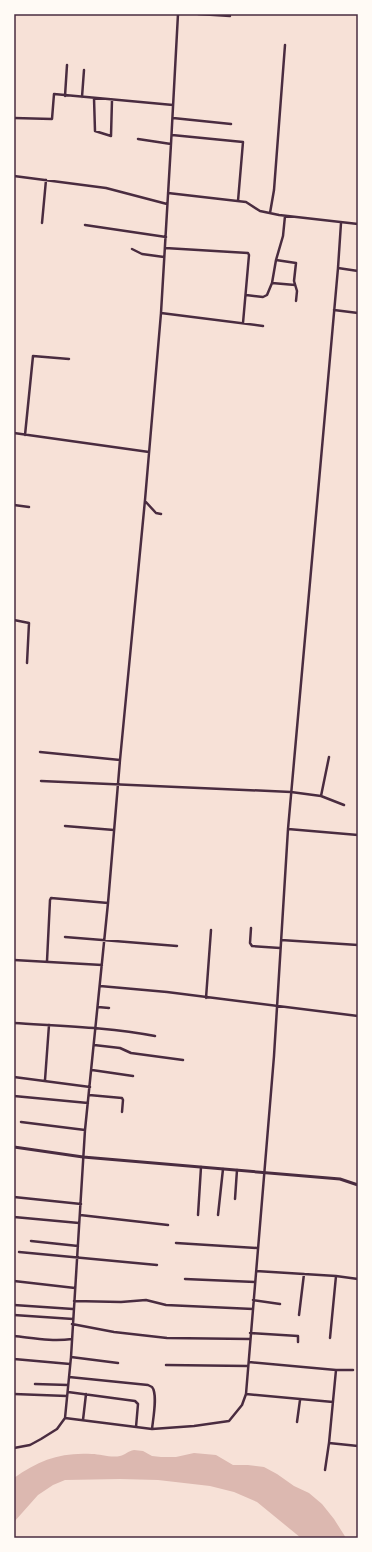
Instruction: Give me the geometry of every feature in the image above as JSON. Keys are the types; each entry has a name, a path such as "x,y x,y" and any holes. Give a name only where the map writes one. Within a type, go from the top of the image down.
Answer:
{"street":[{"path":"14,1448 30,1445 57,1429 65,1418 68,1392 85,1130 108,903 161,313 172,144 178,14"},
{"path":"198,14 230,16"},
{"path":"270,213 274,190 285,45"},
{"path":"65,96 67,65"},
{"path":"82,97 84,70"},
{"path":"14,118 50,120 53,118 54,94 173,105"},
{"path":"94,98 95,132 112,136 112,100"},
{"path":"172,118 230,124"},
{"path":"172,135 243,142 238,201"},
{"path":"138,139 172,144"},
{"path":"14,176 106,188 167,204"},
{"path":"42,223 46,180"},
{"path":"168,193 238,201 250,204 260,211 284,216 358,224"},
{"path":"245,295 263,297 267,295 272,283 276,260 283,236 284,216"},
{"path":"65,1418 152,1429 194,1426 229,1421 242,1405 246,1394 263,1173 274,1056 291,792 341,223"},
{"path":"85,225 166,237"},
{"path":"165,248 248,253 250,257 243,323"},
{"path":"132,249 142,254 164,257"},
{"path":"276,260 296,264 295,285 298,291 296,301"},
{"path":"338,268 358,271"},
{"path":"272,283 295,285"},
{"path":"334,310 358,313"},
{"path":"161,313 263,326"},
{"path":"25,435 33,356 69,359"},
{"path":"14,433 149,452"},
{"path":"145,500 156,513 161,514"},
{"path":"14,505 29,506"},
{"path":"14,620 29,623 27,663"},
{"path":"40,752 120,760"},
{"path":"321,796 329,757"},
{"path":"41,781 291,792 321,796 344,805"},
{"path":"65,826 114,830"},
{"path":"288,829 358,835"},
{"path":"47,961 51,898 108,903"},
{"path":"251,928 250,944 252,946 280,948"},
{"path":"206,998 211,930"},
{"path":"65,937 177,946"},
{"path":"281,940 358,945"},
{"path":"14,960 102,965"},
{"path":"100,986 358,1016"},
{"path":"98,1007 109,1008"},
{"path":"14,1023 96,1028 155,1036"},
{"path":"45,1081 49,1025"},
{"path":"94,1045 120,1048 134,1054 183,1060"},
{"path":"92,1070 133,1076"},
{"path":"14,1077 90,1087"},
{"path":"89,1094 122,1098 122,1112"},
{"path":"14,1096 88,1104"},
{"path":"21,1122 85,1130"},
{"path":"14,1147 83,1157 340,1179 358,1185"},
{"path":"198,1215 201,1167"},
{"path":"218,1215 223,1169"},
{"path":"235,1200 237,1170"},
{"path":"14,1197 81,1204"},
{"path":"80,1215 168,1225"},
{"path":"14,1217 79,1223"},
{"path":"31,1241 78,1246"},
{"path":"176,1243 257,1248"},
{"path":"20,1252 157,1265"},
{"path":"256,1271 336,1276 358,1280"},
{"path":"299,1315 304,1274"},
{"path":"330,1338 336,1276"},
{"path":"185,1279 255,1282"},
{"path":"14,1281 75,1288"},
{"path":"74,1301 121,1302 146,1300 166,1305 253,1309"},
{"path":"253,1300 280,1304"},
{"path":"14,1305 73,1309"},
{"path":"14,1315 73,1319"},
{"path":"72,1324 114,1332 167,1338 250,1339"},
{"path":"250,1333 298,1336 298,1342"},
{"path":"14,1336 60,1341 72,1339"},
{"path":"71,1357 118,1363"},
{"path":"14,1358 70,1364"},
{"path":"166,1365 248,1364 353,1370"},
{"path":"325,1470 336,1370"},
{"path":"69,1377 148,1385 152,1387 154,1392 152,1429"},
{"path":"35,1384 68,1385"},
{"path":"68,1392 135,1401 138,1404 136,1427"},
{"path":"14,1394 67,1396"},
{"path":"83,1420 86,1394"},
{"path":"246,1394 333,1402"},
{"path":"297,1422 300,1400"},
{"path":"329,1443 358,1446"}],"shaded area":[{"path":"134,1450 143,1451 152,1456 161,1457 176,1457 194,1453 216,1455 233,1465 264,1467 294,1486 309,1493 322,1504 346,1538 301,1538 257,1502 234,1492 210,1486 158,1480 65,1480 53,1485 38,1495 14,1522 14,1478 32,1466 51,1458 70,1454 117,1456"}]}
